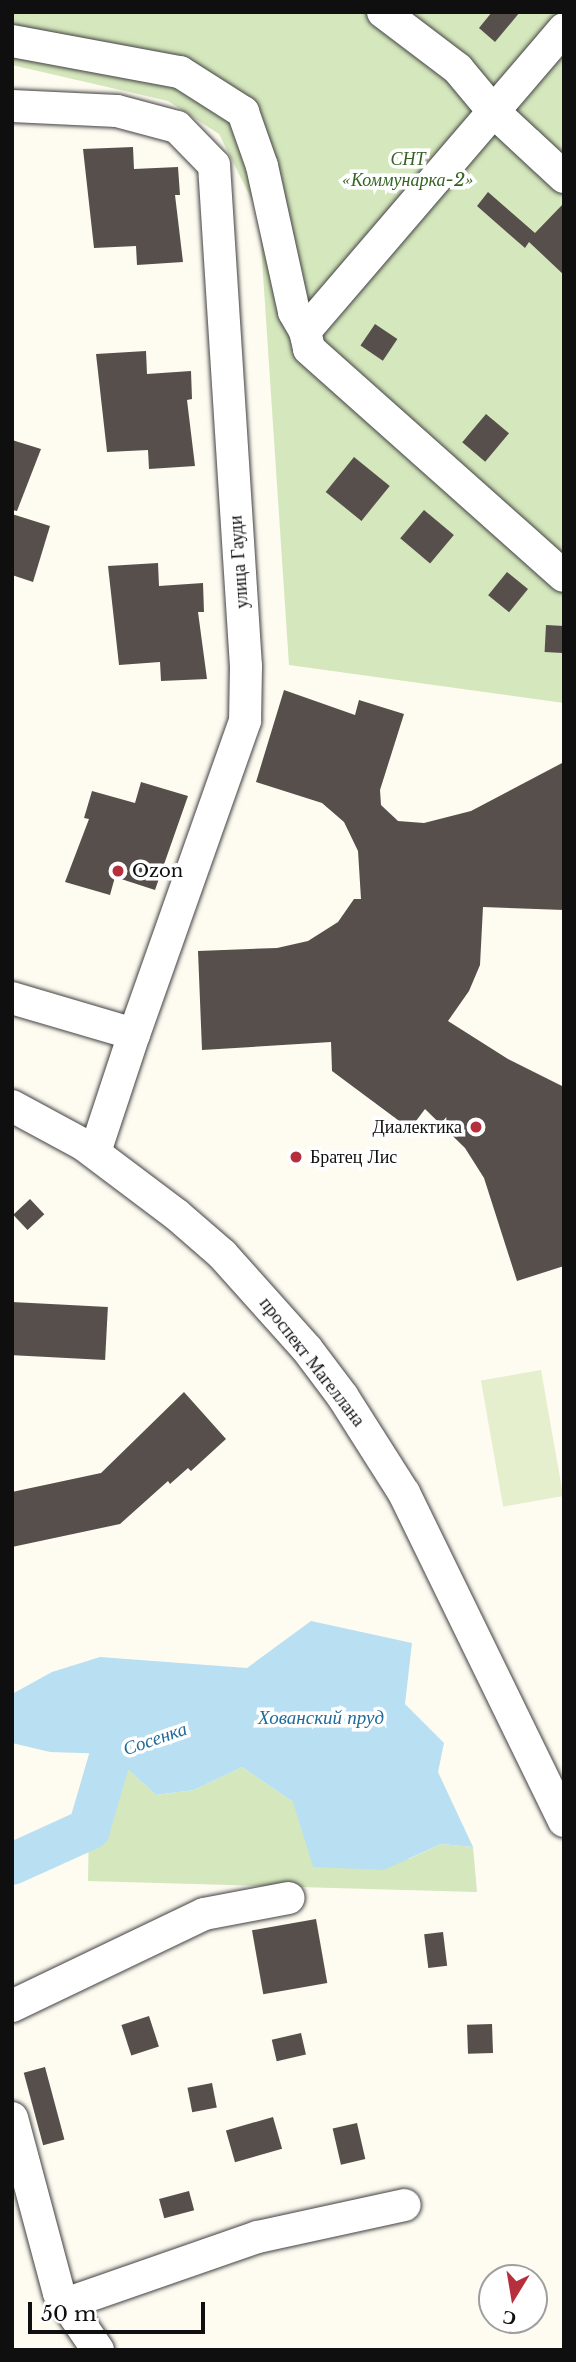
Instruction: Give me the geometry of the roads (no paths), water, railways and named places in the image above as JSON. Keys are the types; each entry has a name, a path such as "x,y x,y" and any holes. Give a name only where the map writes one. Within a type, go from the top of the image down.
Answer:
{"street":[{"path":"383,12 458,69 493,111 564,177"},
{"path":"305,331 564,29"},
{"path":"12,41 180,72 243,112 261,166 294,312 305,331 309,349 564,576"},
{"name":"улица Гауди","path":"12,106 117,111 177,127 214,165 246,666 245,721 95,1152"},
{"path":"12,998 134,1034"},
{"name":"проспект Магеллана","path":"12,1106 95,1152 222,1254 343,1397 404,1493 564,1821"},
{"path":"12,2006 204,1914 289,1898"},
{"path":"12,2118 59,2293 98,2350"},
{"path":"68,2303 258,2237 405,2205"}],"water":[{"name":"Хованский пруд","path":"311,1621 412,1643 405,1704 444,1743 438,1772 473,1847 441,1844 384,1870 313,1867 293,1802 242,1767 194,1790 156,1795 111,1754 50,1752 12,1743 12,1694 52,1672 100,1657 247,1668"}],"waterway":[{"name":"Сосенка","path":"12,1864 89,1829 111,1754 165,1735"}],"place":[{"name":"Ozon","path":"118,871"},
{"name":"Диалектика","path":"476,1127"},
{"name":"Братец Лис","path":"296,1157"}],"park label":[{"name":"СНТ «Коммунарка-2»","path":"408,170"}]}
